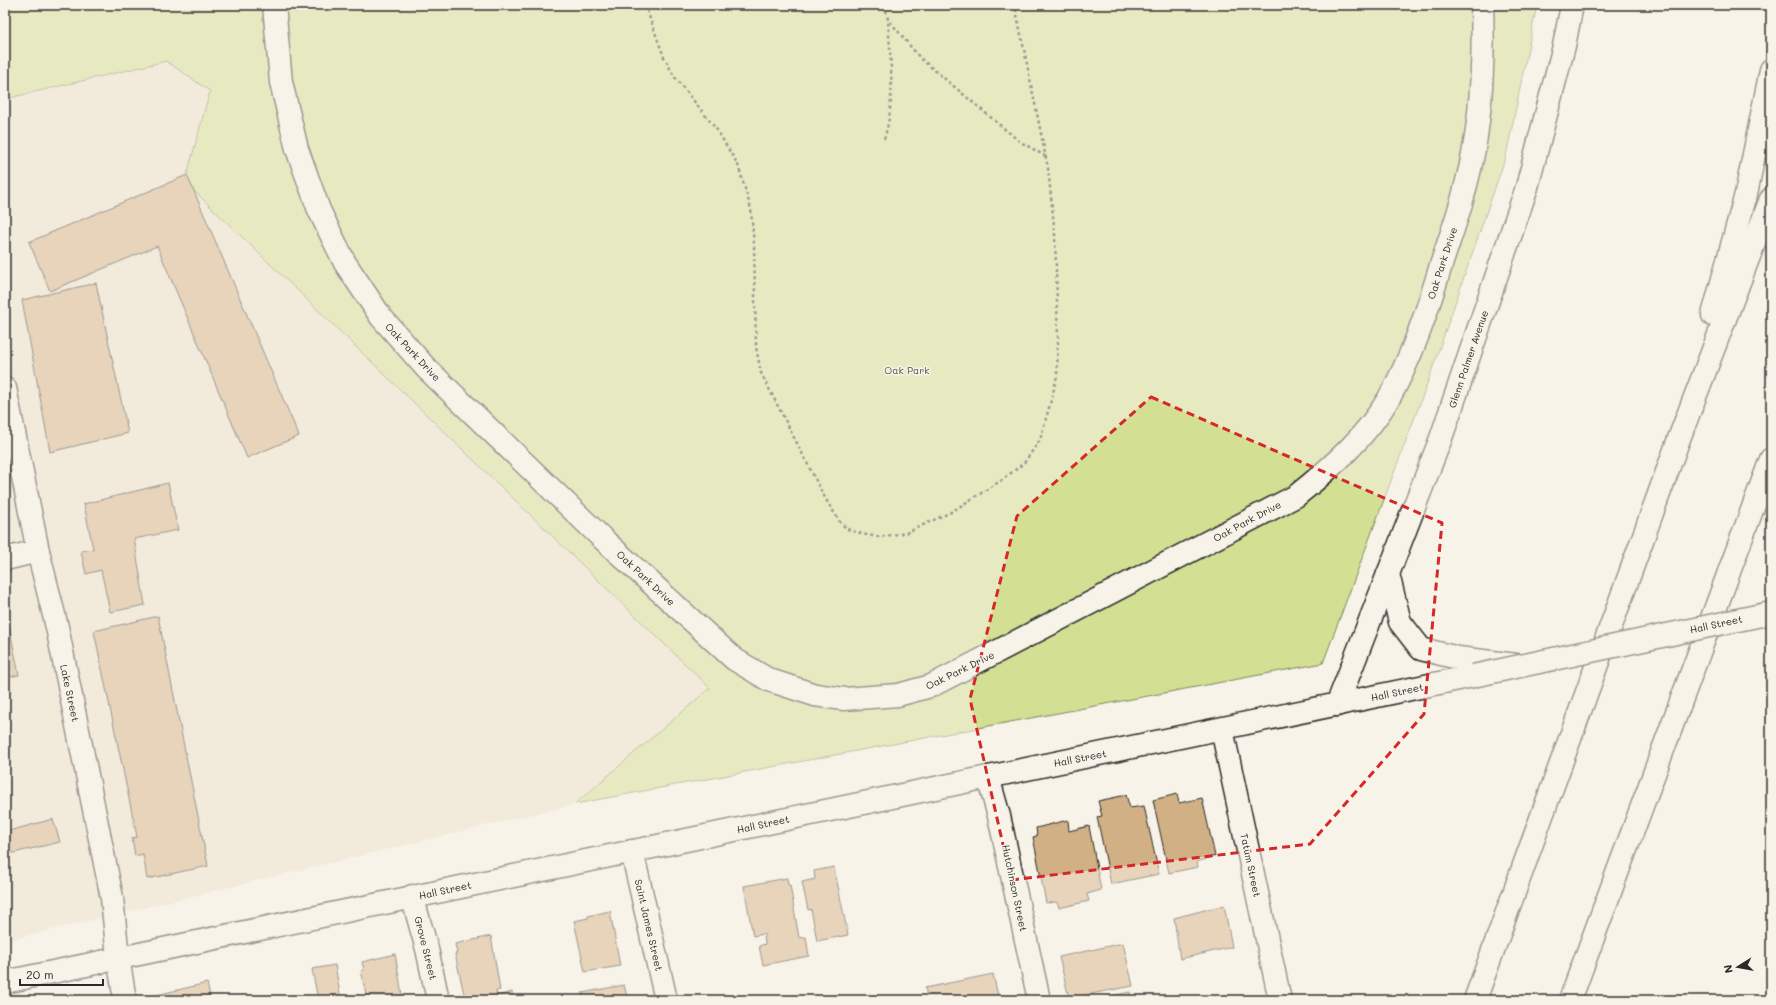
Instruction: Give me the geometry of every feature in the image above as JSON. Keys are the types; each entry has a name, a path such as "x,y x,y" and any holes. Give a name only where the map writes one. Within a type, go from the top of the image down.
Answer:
{"main road":[{"name":"Oak Park Drive","path":"274,5 281,82 297,149 318,210 345,263 381,317 426,368 604,540 734,659 769,680 815,695 844,699 898,695 931,686 1296,496 1330,469 1365,432 1388,399 1422,325 1466,186 1474,149 1481,78 1482,5"},
{"name":"Glenn Palmer Avenue","path":"1337,705 1441,438 1527,187 1564,46 1572,5"},
{"path":"1680,436 1746,194 1771,70"},
{"path":"1475,1000 1680,436 1771,199"},
{"name":"Lake Street","path":"5,388 38,551 57,627 112,898 118,957 125,1000"},
{"path":"1570,1000 1771,459"},
{"path":"5,559 38,551"},
{"name":"Hall Street","path":"1388,574 1400,622 1421,649 1458,658 1520,666"},
{"name":"Hall Street","path":"5,982 118,957 1222,729 1771,613"},
{"name":"Tatum Street","path":"1222,729 1280,1000"},
{"name":"Hutchinson Street","path":"988,777 999,816 1039,1000"},
{"name":"Saint James Street","path":"632,851 666,1000"},
{"name":"Grove Street","path":"412,896 427,949 438,1000"}],"path":[{"path":"645,5 664,57 674,76 717,130 738,165 751,208 754,245 756,347 761,373 825,498 840,522 847,529 862,534 879,537 906,533 951,512 1002,480 1024,463 1040,440 1057,376 1058,346 1055,235 1046,157 1016,5"},
{"path":"884,5 888,19 890,100 887,128 884,139"},
{"path":"888,19 920,58 1019,141 1046,157"}],"highlighted area":[{"path":"1151,397 1442,523 1424,714 1310,844 1011,880 970,699 1017,516"}],"shaded area":[{"path":"166,61 210,91 185,182 710,688 575,804 5,941 5,99"}],"green space":[{"name":"Oak Park","path":"5,5 1537,5 1506,156 1426,387 1323,663 575,804 710,688 185,182 210,91 166,61 5,99"}],"building":[{"path":"187,175 299,436 247,458 157,246 50,291 29,242"},
{"path":"96,283 128,433 50,452 22,300"},
{"path":"168,483 178,530 134,539 145,605 110,612 101,570 86,574 81,551 93,549 84,504"},
{"path":"158,616 208,866 147,879 143,854 135,856 132,838 137,837 94,631"},
{"path":"5,617 6,621 8,620 19,675 5,678"},
{"path":"1177,794 1179,803 1202,798 1215,856 1197,862 1198,867 1169,873 1153,800"},
{"path":"1126,795 1130,808 1144,806 1159,874 1111,884 1097,817 1102,816 1098,801"},
{"path":"53,819 60,842 5,855 5,832"},
{"path":"1068,820 1069,831 1089,826 1101,890 1087,894 1089,901 1059,908 1057,902 1046,903 1033,837 1037,836 1036,828"},
{"path":"834,867 848,935 817,941 811,909 808,910 802,882 815,879 814,871"},
{"path":"787,878 788,885 790,885 799,938 806,937 809,956 763,965 759,946 765,944 764,934 753,936 744,886"},
{"path":"1224,905 1232,947 1180,959 1174,918"},
{"path":"610,911 620,966 585,972 574,921"},
{"path":"491,936 500,990 496,991 497,996 512,992 513,1000 467,1000 466,994 464,994 455,954 457,953 455,944"},
{"path":"1123,943 1133,986 1069,998 1059,957"},
{"path":"395,954 403,1000 367,1000 361,971 364,970 362,962"},
{"path":"335,965 341,1000 318,1000 312,969"},
{"path":"993,974 999,1000 928,1000 925,988"},
{"path":"207,983 211,1000 153,1000 152,996"},
{"path":"624,985 628,1000 583,1000 582,993"},
{"path":"1130,992 1132,1000 1091,1000"}]}
